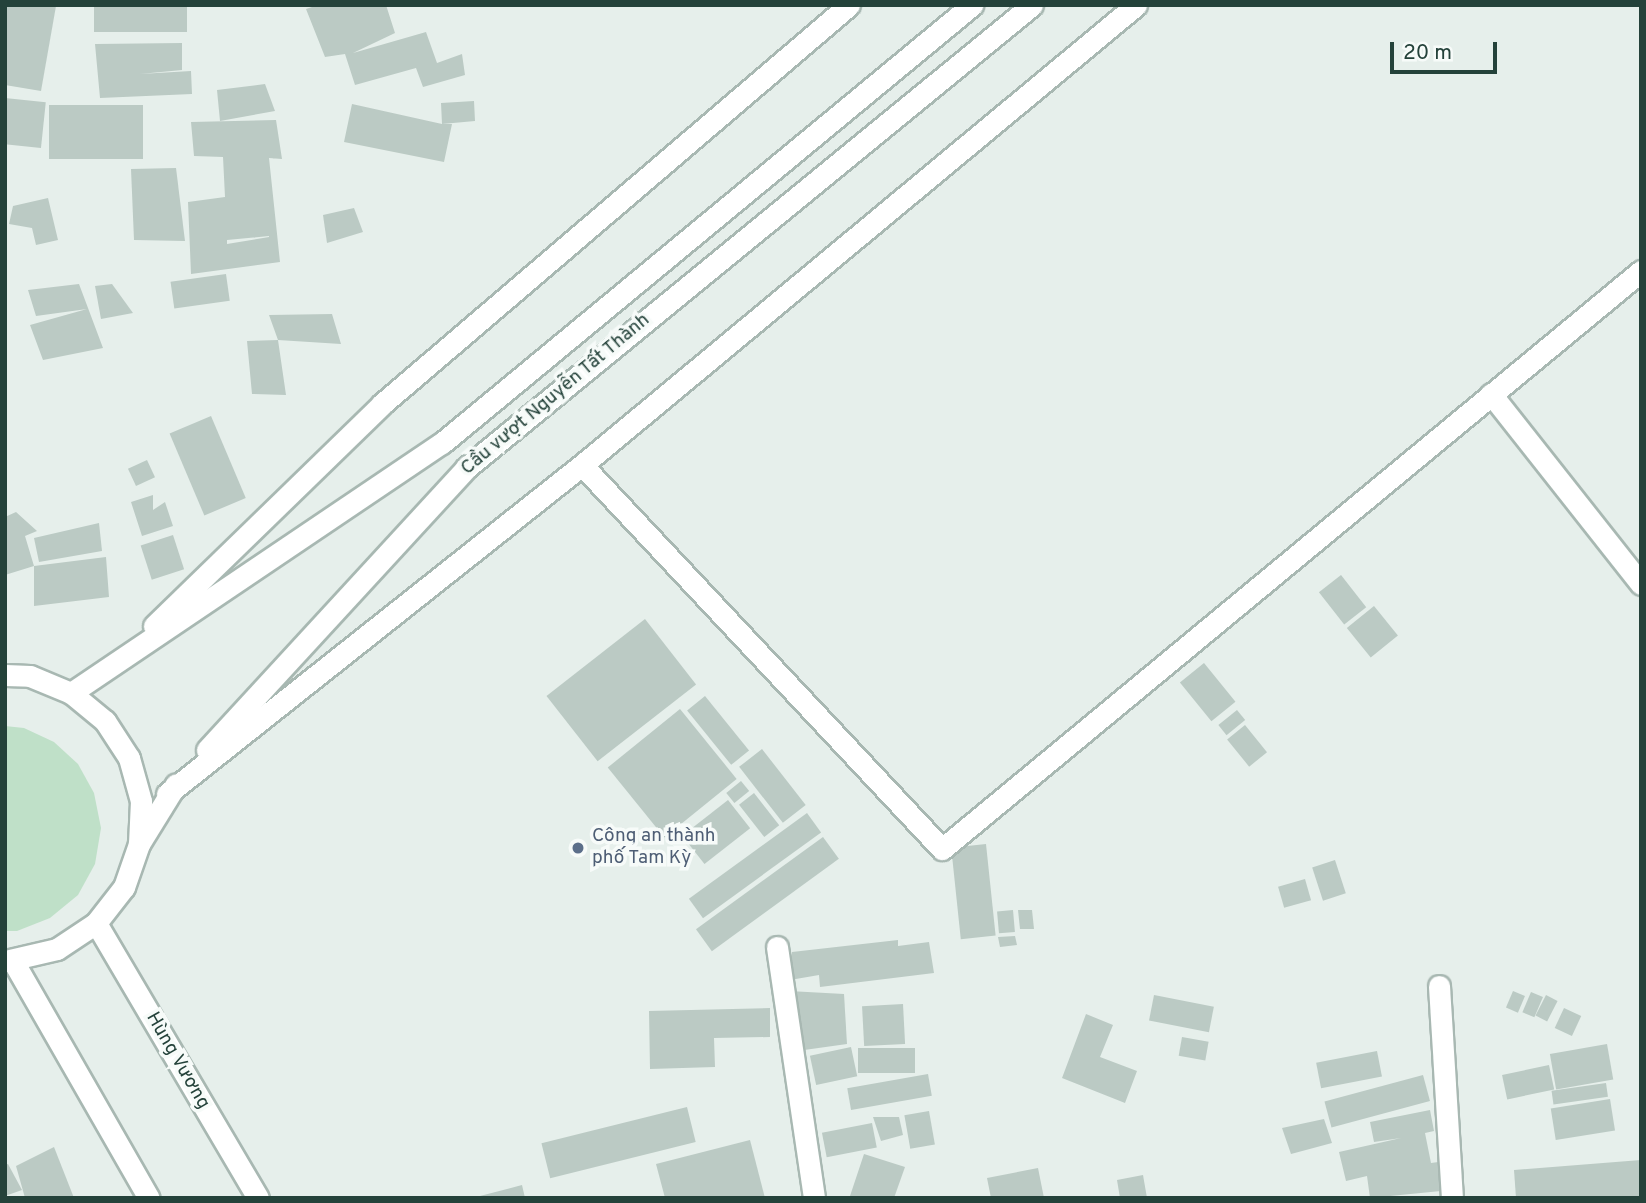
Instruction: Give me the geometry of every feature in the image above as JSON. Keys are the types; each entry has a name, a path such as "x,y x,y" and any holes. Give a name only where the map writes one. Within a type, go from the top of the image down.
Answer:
{"main road":[{"path":"114,665 382,404 849,5"},
{"name":"Cầu vượt Nguyễn Tất Thành","path":"71,693 442,443 972,5"},
{"name":"Cầu vượt Nguyễn Tất Thành","path":"139,845 167,794 466,468 1032,5"},
{"path":"167,794 582,465 1136,5"},
{"path":"582,465 942,849 1641,271"},
{"path":"1490,394 1641,584"},
{"path":"5,674 30,677 71,693 105,721 129,758 141,800 139,845 124,887 96,923 57,949 9,961 149,1198"},
{"name":"Hùng Vương","path":"96,923 258,1198"},
{"path":"777,947 814,1198"},
{"path":"1439,986 1452,1198"}],"green space":[{"path":"5,726 24,728 54,742 78,764 94,793 101,828 95,864 78,895 50,918 17,931 5,931"}],"building":[{"path":"5,5 56,6 41,91 5,85"},
{"path":"94,5 187,5 187,32 94,32"},
{"path":"318,5 386,5 395,33 353,53 426,32 437,63 462,54 465,75 423,87 416,68 355,85 345,54 325,57 306,9"},
{"path":"182,43 182,70 140,74 191,71 192,94 100,98 95,44"},
{"path":"265,84 275,111 220,121 217,90"},
{"path":"5,98 46,102 41,148 5,144"},
{"path":"474,101 475,121 442,124 441,103"},
{"path":"352,104 452,124 444,162 344,142"},
{"path":"49,105 143,105 143,159 49,159"},
{"path":"276,120 282,159 269,158 280,262 191,274 188,202 225,197 223,157 194,156 191,122","holes":["269,237 227,244 227,240"]},
{"path":"176,168 185,241 134,240 131,169"},
{"path":"48,198 58,240 36,245 32,228 9,224 13,206"},
{"path":"354,208 363,232 327,243 323,215"},
{"path":"226,274 230,301 174,309 171,282"},
{"path":"79,284 103,348 43,360 30,325 87,309 36,316 28,290"},
{"path":"112,284 133,313 101,319 95,286"},
{"path":"332,314 341,344 278,340 269,315"},
{"path":"278,340 286,395 252,394 247,341"},
{"path":"211,416 246,498 204,516 170,434"},
{"path":"147,460 155,477 136,486 128,469"},
{"path":"153,495 153,510 165,502 173,526 142,536 131,502"},
{"path":"16,512 37,531 25,536 34,566 5,575 5,517"},
{"path":"99,523 102,551 39,562 34,538"},
{"path":"173,535 184,569 152,580 141,546"},
{"path":"106,557 109,597 34,606 34,566"},
{"path":"1341,575 1366,607 1344,625 1319,592"},
{"path":"1374,606 1398,636 1371,658 1347,628"},
{"path":"645,619 696,684 598,761 546,696"},
{"path":"1204,663 1235,702 1211,721 1180,683"},
{"path":"705,696 749,750 731,765 687,710"},
{"path":"680,709 737,779 664,837 608,768"},
{"path":"1237,710 1245,720 1227,735 1218,725"},
{"path":"1245,725 1267,752 1249,767 1227,739"},
{"path":"762,749 806,805 783,823 739,767"},
{"path":"741,781 749,791 734,803 726,793"},
{"path":"754,793 779,825 764,837 739,805"},
{"path":"728,800 750,828 704,864 682,836"},
{"path":"807,813 821,832 703,918 689,899"},
{"path":"823,837 839,859 712,951 696,929"},
{"path":"986,844 996,935 961,939 951,848"},
{"path":"1335,860 1346,893 1323,901 1312,867"},
{"path":"1305,879 1311,900 1284,908 1278,887"},
{"path":"1013,910 1015,932 999,933 997,911"},
{"path":"1018,910 1032,910 1034,929 1020,929"},
{"path":"1015,936 1017,945 1000,947 998,937"},
{"path":"898,940 898,946 929,942 934,973 820,987 819,975 790,980 792,952"},
{"path":"789,991 844,994 847,1044 797,1051"},
{"path":"1513,991 1525,996 1518,1013 1506,1008"},
{"path":"1531,992 1543,997 1534,1017 1522,1012"},
{"path":"1154,995 1214,1007 1209,1032 1149,1021"},
{"path":"1546,995 1558,1001 1547,1021 1536,1015"},
{"path":"903,1004 905,1044 864,1046 862,1006"},
{"path":"770,1008 770,1037 714,1038 715,1067 650,1069 649,1011"},
{"path":"1564,1008 1581,1016 1572,1036 1555,1028"},
{"path":"1086,1014 1113,1025 1100,1057 1137,1071 1125,1103 1062,1078"},
{"path":"1182,1037 1209,1042 1205,1060 1179,1056"},
{"path":"1607,1044 1613,1079 1556,1090 1550,1054"},
{"path":"851,1047 857,1076 816,1085 810,1056"},
{"path":"858,1048 915,1048 915,1073 858,1073"},
{"path":"1377,1051 1382,1077 1321,1088 1316,1063"},
{"path":"1549,1065 1554,1089 1507,1099 1502,1075"},
{"path":"928,1074 932,1096 851,1110 847,1088"},
{"path":"1423,1075 1430,1101 1331,1127 1324,1101"},
{"path":"1606,1083 1608,1097 1553,1105 1552,1091"},
{"path":"1610,1099 1615,1131 1556,1140 1551,1108"},
{"path":"687,1107 696,1142 550,1178 541,1143"},
{"path":"1430,1110 1434,1131 1425,1133 1431,1163 1446,1161 1451,1190 1370,1198 1367,1176 1346,1181 1339,1152 1401,1138 1374,1142 1370,1122"},
{"path":"929,1111 935,1144 910,1149 904,1115"},
{"path":"873,1117 899,1117 903,1135 881,1141"},
{"path":"1324,1119 1332,1143 1291,1154 1282,1128"},
{"path":"872,1123 877,1148 827,1157 822,1133"},
{"path":"750,1140 765,1198 665,1198 656,1164"},
{"path":"54,1147 74,1198 25,1198 16,1166"},
{"path":"864,1154 905,1167 894,1198 850,1196"},
{"path":"1641,1160 1641,1198 1516,1198 1514,1170"},
{"path":"8,1164 22,1190 5,1196 5,1165"},
{"path":"1038,1168 1044,1198 991,1198 987,1178"},
{"path":"1143,1175 1147,1198 1120,1198 1117,1180"},
{"path":"522,1185 525,1198 476,1198 476,1197"}],"place":[{"name":"Công an thành phố Tam Kỳ","path":"578,848"}]}
